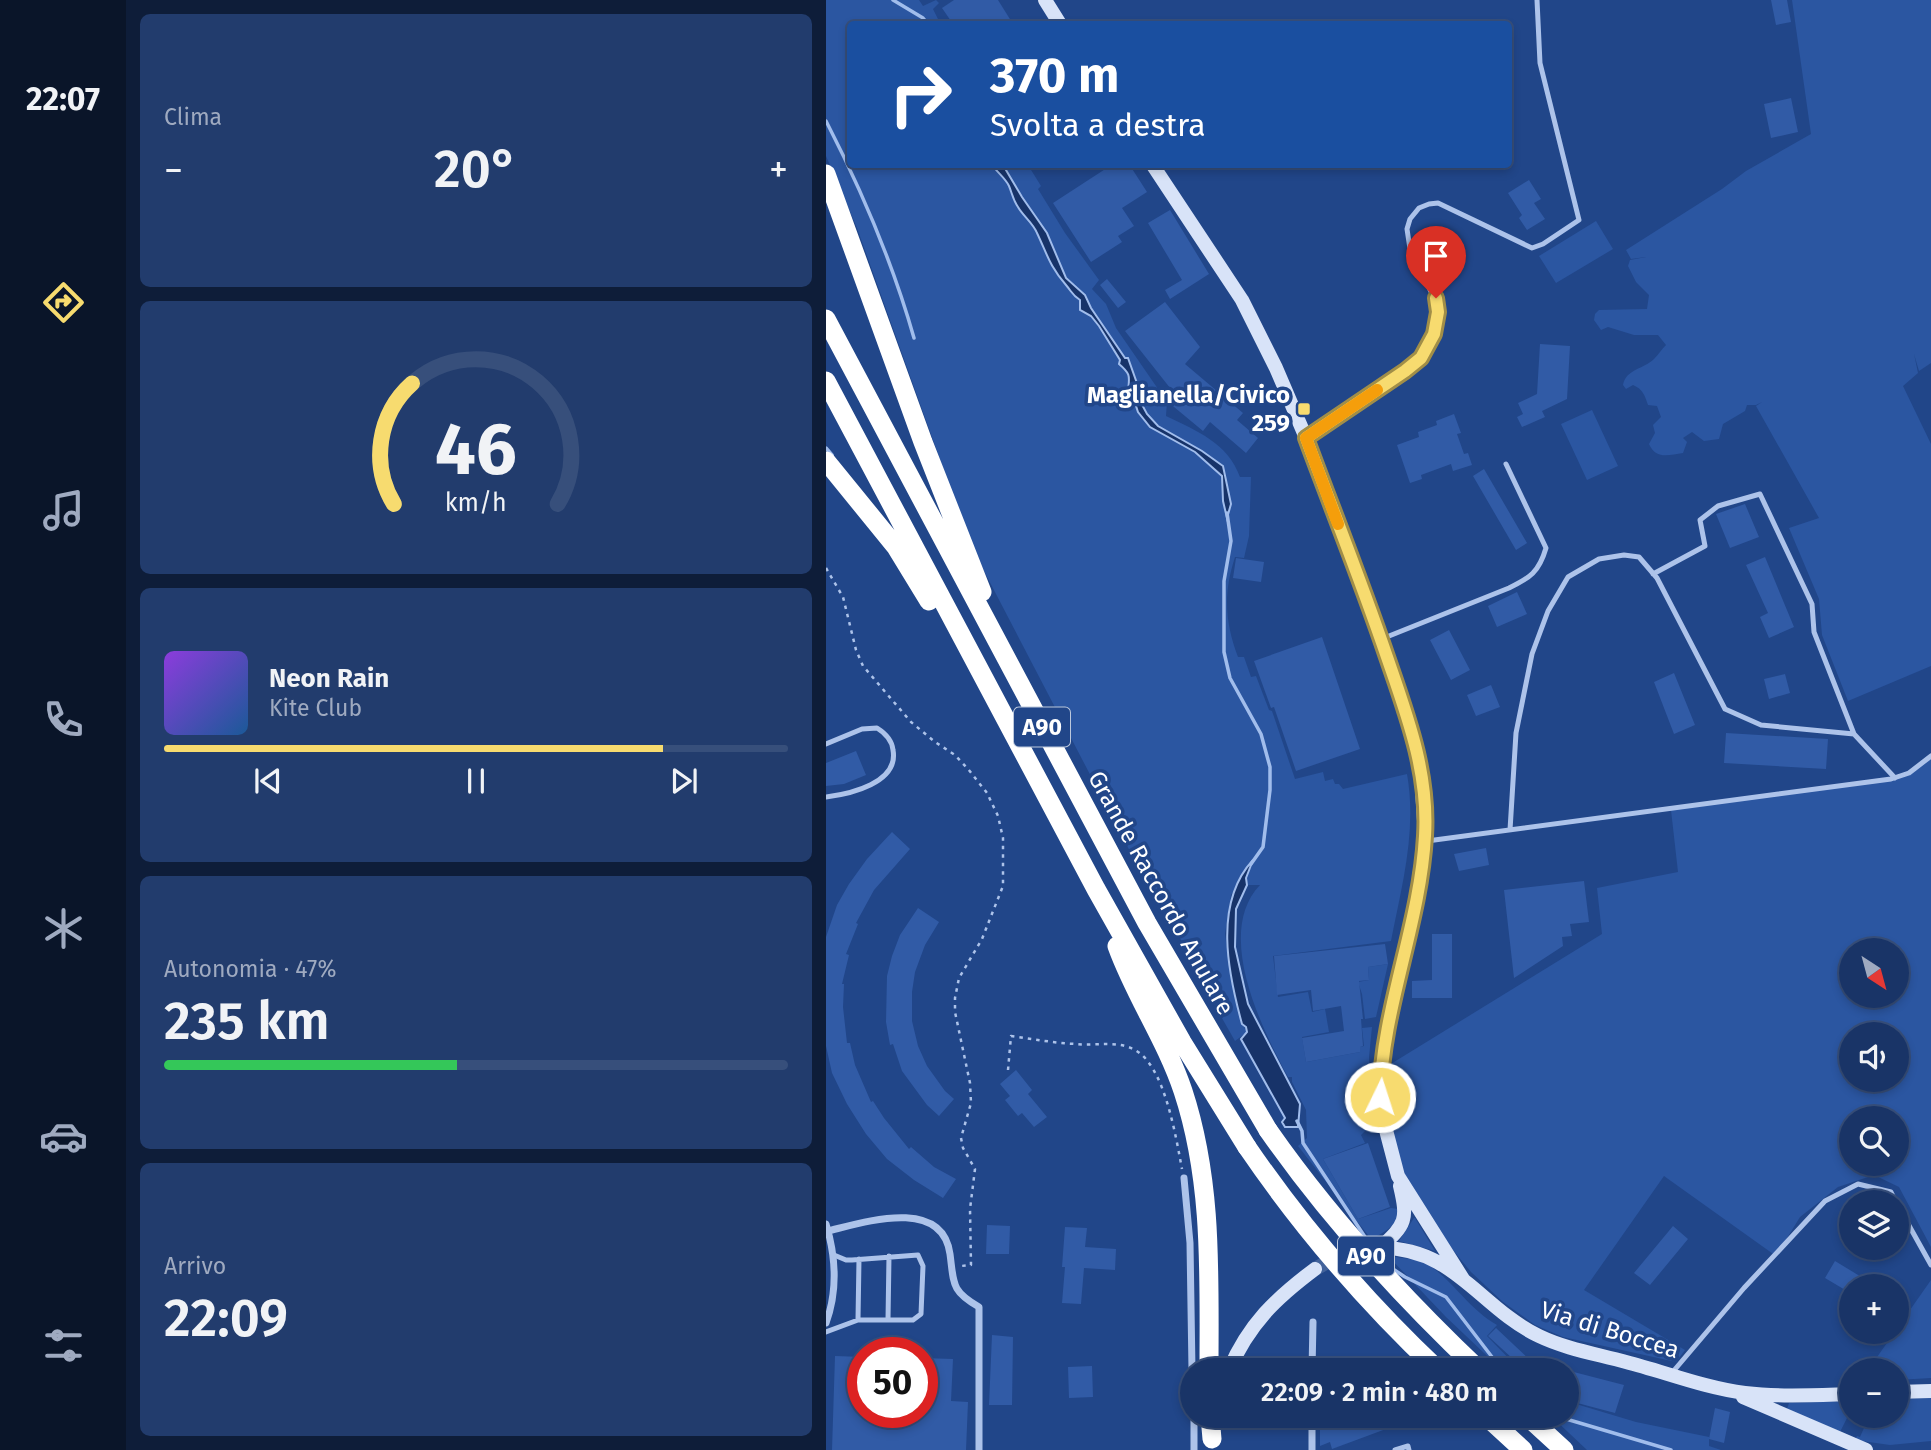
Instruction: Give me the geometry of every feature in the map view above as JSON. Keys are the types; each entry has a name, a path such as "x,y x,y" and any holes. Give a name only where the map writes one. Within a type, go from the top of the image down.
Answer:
{"highway":[{"path":"826,174 928,454 977,579 989,627"},
{"name":"Grande Raccordo Anulare","path":"826,319 1154,935 1268,1130 1321,1203 1369,1259 1466,1358"},
{"name":"A90","path":"826,381 1096,889 1182,1042 1247,1147 1327,1255 1426,1358"},
{"path":"826,461 896,547 944,624 973,657"},
{"path":"1096,889 1128,976 1169,1054 1196,1135 1208,1214 1209,1358"},
{"path":"1499,1428 1522,1450"},
{"path":"1540,1428 1564,1450"}],"main road":[{"path":"1045,0 1058,21"},
{"path":"1155,168 1242,300 1276,368 1306,438 1381,639 1419,759 1425,818 1424,842 1417,894 1389,1026 1380,1083 1383,1123 1398,1176 1463,1279"},
{"name":"Via di Boccea","path":"1398,1176 1405,1207 1404,1220 1380,1248 1404,1248 1424,1254 1463,1279 1502,1312 1539,1336 1572,1348 1722,1388 1772,1395 1839,1394"},
{"path":"1235,1358 1261,1315 1315,1269"},
{"name":"Via di Boccea","path":"1722,1388 1866,1450"},
{"path":"1909,1392 1931,1391"}],"street":[{"path":"1184,1178 1190,1243 1192,1358"},
{"path":"826,1323 834,1286 834,1255 827,1228 903,1217 933,1224 941,1232 948,1246 958,1293 979,1307 979,1450"},
{"path":"1312,1322 1312,1358"},
{"path":"1194,1428 1194,1450"},
{"path":"1312,1428 1312,1450"}],"lane":[{"path":"1306,438 1405,371 1421,358 1431,342 1437,322 1436,298 1407,241 1410,219 1419,208 1438,204 1532,248 1579,220 1540,63 1537,0"},
{"path":"1381,639 1509,588 1525,580 1541,566 1546,548 1506,464"},
{"path":"1653,574 1705,546 1699,520 1718,506 1760,494 1812,604 1814,632 1854,734 1895,778"},
{"path":"1510,830 1516,733 1532,654 1558,592 1568,576 1599,559 1625,555 1639,557 1653,574 1725,709 1761,725 1854,734"},
{"path":"826,744 862,729 877,728 891,742 894,759 888,773 879,780 826,797"},
{"path":"1424,842 1895,778 1913,770 1931,756"},
{"path":"1846,1190 1858,1184 1883,1190"},
{"path":"1671,1374 1744,1288 1825,1201 1839,1194"},
{"path":"1909,1225 1931,1265"},
{"path":"826,1332 858,1320 913,1320 921,1314 923,1266 918,1255 846,1260 834,1255"},
{"path":"888,1256 888,1320"},
{"path":"858,1320 859,1259"},
{"path":"1395,1450 1408,1446 1409,1450"}],"path":[{"path":"826,568 843,597 856,650 863,666 911,722 955,755 968,769 987,793 998,816 1003,838 1003,886 982,939 958,978 955,998 955,1012 970,1083 971,1103 961,1143 975,1169 970,1209 971,1265 951,1266"},
{"path":"1008,1070 1011,1036 1077,1044 1114,1044 1138,1051 1147,1058 1156,1073 1171,1120 1184,1178"}],"shaded area":[{"path":"826,0 919,0 923,6 936,0 939,3 933,9 938,19 944,21 847,21 847,168 1030,168 1041,186 1038,189 1065,233 1099,280 1092,289 1106,304 1116,328 1167,402 1166,416 1210,439 1228,455 1240,477 1251,477 1249,536 1244,558 1235,557 1231,570 1227,596 1228,620 1238,657 1244,657 1251,677 1256,676 1269,710 1272,711 1295,779 1323,772 1325,781 1333,779 1335,784 1339,784 1343,789 1407,774 1410,795 1409,837 1404,879 1391,941 1273,956 1278,997 1308,992 1312,1012 1325,1009 1329,1032 1302,1037 1306,1062 1360,1052 1360,1047 1364,1046 1362,1028 1372,1027 1369,1057 1373,1123 1361,1135 1365,1143 1323,1159 1358,1219 1391,1208 1398,1209 1400,1215 1394,1223 1371,1239 1298,1146 1307,1138 1306,1110 1292,1077 1288,1077 1266,1034 1247,981 1241,928 1247,905 1260,885 1248,885 1246,878 1254,860 1231,895 1225,934 1231,979 1242,1024 1247,1032 1235,1041 1176,930 1174,931 1146,882 971,546 857,228 826,156"},
{"path":"1792,0 1931,0 1931,363 1919,371 1914,354 1918,373 1903,386 1931,444 1931,666 1848,701 1822,635 1819,599 1789,528 1819,518 1756,406 1762,402 1747,405 1745,411 1723,424 1719,439 1704,441 1692,432 1683,438 1687,442 1683,453 1659,454 1649,444 1655,433 1653,425 1661,417 1657,406 1648,405 1643,393 1633,385 1626,389 1623,385 1628,376 1650,362 1666,345 1658,335 1634,335 1608,327 1601,330 1594,320 1599,310 1647,309 1649,295 1636,282 1628,266 1630,260 1646,257 1631,259 1626,250 1746,171 1811,134"},
{"path":"995,168 1005,168 1047,233 1066,278 1085,295 1125,358 1128,358 1139,389 1140,401 1147,414 1158,426 1223,466 1231,504 1227,518 1222,476 1195,452 1150,427 1138,412 1133,397 1128,392 1129,376 1119,364 1120,360 1091,316 1080,310 1080,300 1056,272 1035,229 1016,204 1008,183"},
{"path":"1596,221 1613,249 1556,283 1539,256"},
{"path":"1592,410 1618,466 1587,480 1561,424"},
{"path":"1931,755 1931,1247 1909,1206 1909,1190 1901,1190 1876,1176 1909,1176 1909,1106 1839,1106 1839,1176 1871,1176 1838,1187 1800,1217 1776,1256 1664,1176 1584,1290 1685,1350 1676,1362 1563,1337 1535,1325 1503,1302 1471,1272 1420,1210 1394,1163 1381,1070 1602,934 1597,888 1678,872 1671,810 1895,778 1924,762"},
{"path":"1253,860 1246,878 1247,885 1236,909 1235,947 1248,1004 1300,1104 1298,1127 1285,1127 1282,1122 1285,1118 1241,1039 1247,1032 1242,1024 1232,983 1227,939 1228,917 1240,877"},
{"path":"1388,964 1376,1017 1365,1019 1358,982 1369,980 1368,967"},
{"path":"1415,1218 1435,1251 1399,1241"},
{"path":"1390,1258 1417,1260 1429,1265 1446,1279 1478,1311 1497,1325 1487,1336 1508,1358 1489,1358"},
{"path":"1931,1280 1931,1378 1909,1379 1909,1358 1876,1358 1886,1344 1909,1344 1909,1311"},
{"path":"1931,1398 1931,1441 1890,1445 1855,1440 1857,1436 1860,1437 1864,1428 1909,1428 1909,1399"},
{"path":"1839,1401 1839,1428 1842,1428 1840,1432 1787,1409 1789,1403"},
{"path":"1579,1405 1636,1422 1709,1437 1709,1446 1721,1450 1587,1450 1564,1428 1579,1428"}],"building":[{"path":"954,0 998,0 1011,21 951,21 942,8"},
{"path":"1771,0 1787,0 1791,22 1776,25"},
{"path":"1791,98 1798,132 1771,138 1764,104"},
{"path":"1107,168 1132,168 1147,192 1122,208 1134,226 1118,236 1122,242 1091,262 1053,203"},
{"path":"1529,180 1541,199 1534,203 1545,219 1527,230 1519,218 1522,215 1508,193"},
{"path":"1170,210 1209,274 1170,299 1165,290 1182,280 1148,223"},
{"path":"1107,279 1126,302 1118,308 1100,285"},
{"path":"1165,302 1200,347 1185,364 1243,413 1237,420 1258,438 1246,453 1210,422 1203,431 1168,402 1174,393 1125,331"},
{"path":"1540,344 1570,346 1567,399 1542,411 1545,417 1522,427 1517,417 1523,414 1518,403 1537,394"},
{"path":"1454,414 1461,433 1457,434 1464,454 1468,453 1472,465 1453,471 1451,464 1421,475 1422,479 1410,483 1397,445 1419,437 1418,432 1437,425 1436,421"},
{"path":"1484,469 1527,543 1516,550 1473,476"},
{"path":"1745,504 1759,537 1730,548 1716,514"},
{"path":"1765,557 1794,627 1769,638 1760,617 1768,613 1746,565"},
{"path":"1236,558 1264,562 1261,582 1233,578"},
{"path":"1517,592 1527,614 1497,627 1488,606"},
{"path":"1449,630 1470,670 1451,680 1430,640"},
{"path":"1322,637 1360,749 1296,771 1274,707 1271,708 1254,661"},
{"path":"1674,673 1695,725 1674,734 1654,682"},
{"path":"1785,674 1790,693 1769,699 1764,679"},
{"path":"1491,685 1500,707 1476,716 1467,695"},
{"path":"1726,733 1828,739 1826,769 1724,763"},
{"path":"856,751 866,775 844,784 826,786 826,763"},
{"path":"892,832 910,849 874,890 856,923 858,924 846,954 849,955 842,984 847,1043 850,1043 855,1065 871,1102 873,1101 909,1149 911,1147 934,1167 956,1179 943,1198 887,1159 866,1134 832,1073 826,1046 826,937 837,905 849,884"},
{"path":"1486,848 1489,865 1459,871 1454,854"},
{"path":"1584,881 1589,922 1570,924 1572,936 1562,937 1563,946 1514,978 1504,890"},
{"path":"918,908 939,922 925,945 915,972 912,1021 918,1046 927,1066 954,1099 939,1116 927,1105 902,1071 893,1044 890,1045 886,1022 887,976 892,956 900,935"},
{"path":"1432,934 1452,934 1452,998 1412,998 1412,981 1432,980"},
{"path":"1385,944 1388,964 1368,967 1369,980 1359,981 1363,1019 1363,1046 1360,1047 1360,1052 1306,1062 1302,1038 1344,1031 1341,1006 1313,1011 1311,990 1277,995 1274,956"},
{"path":"1016,1070 1032,1090 1028,1094 1047,1117 1034,1127 1022,1113 1018,1116 1005,1100 1010,1096 1000,1084"},
{"path":"1368,1143 1390,1207 1358,1219 1323,1159"},
{"path":"987,1225 1010,1226 1009,1254 986,1254"},
{"path":"1673,1226 1688,1239 1650,1285 1634,1273"},
{"path":"1065,1227 1087,1228 1085,1247 1116,1249 1115,1270 1084,1268 1081,1304 1062,1303"},
{"path":"1835,1261 1856,1274 1839,1274 1839,1286 1825,1278"},
{"path":"1496,1328 1528,1358 1512,1358 1488,1336"},
{"path":"992,1335 1013,1337 1012,1405 989,1405"},
{"path":"835,1356 847,1356 847,1428 938,1428 938,1359 953,1359 951,1401 968,1402 966,1450 832,1450"},
{"path":"1092,1366 1093,1397 1069,1398 1068,1367"},
{"path":"1579,1373 1624,1385 1615,1413 1579,1403"},
{"path":"1715,1408 1730,1412 1724,1443 1709,1439"},
{"path":"1320,1428 1389,1428 1332,1449 1330,1442 1320,1446"}],"waterway":[{"path":"893,0 926,21"},
{"path":"826,121 847,163"},
{"path":"850,168 896,282 914,338"},
{"path":"826,448 832,455"},
{"path":"1227,513 1231,541 1224,581 1224,652 1230,678 1261,734 1270,767 1263,847 1251,864"},
{"path":"1297,1121 1302,1131 1303,1143 1367,1240"},
{"path":"1387,1265 1446,1297 1493,1358"},
{"path":"1579,1423 1671,1450"}],"tunnel":[{"path":"1315,1269 1344,1253 1368,1248"}],"slow traffic":[{"path":"1338,524 1306,438 1377,390"}],"place":[{"name":"Maglianella/Civico 259","path":"1304,409"}],"route":[{"path":"1380,1097 1384,1052 1422,863 1425,836 1423,789 1419,759 1410,726 1376,624 1306,438 1421,358 1434,334 1438,312 1436,298"}]}
